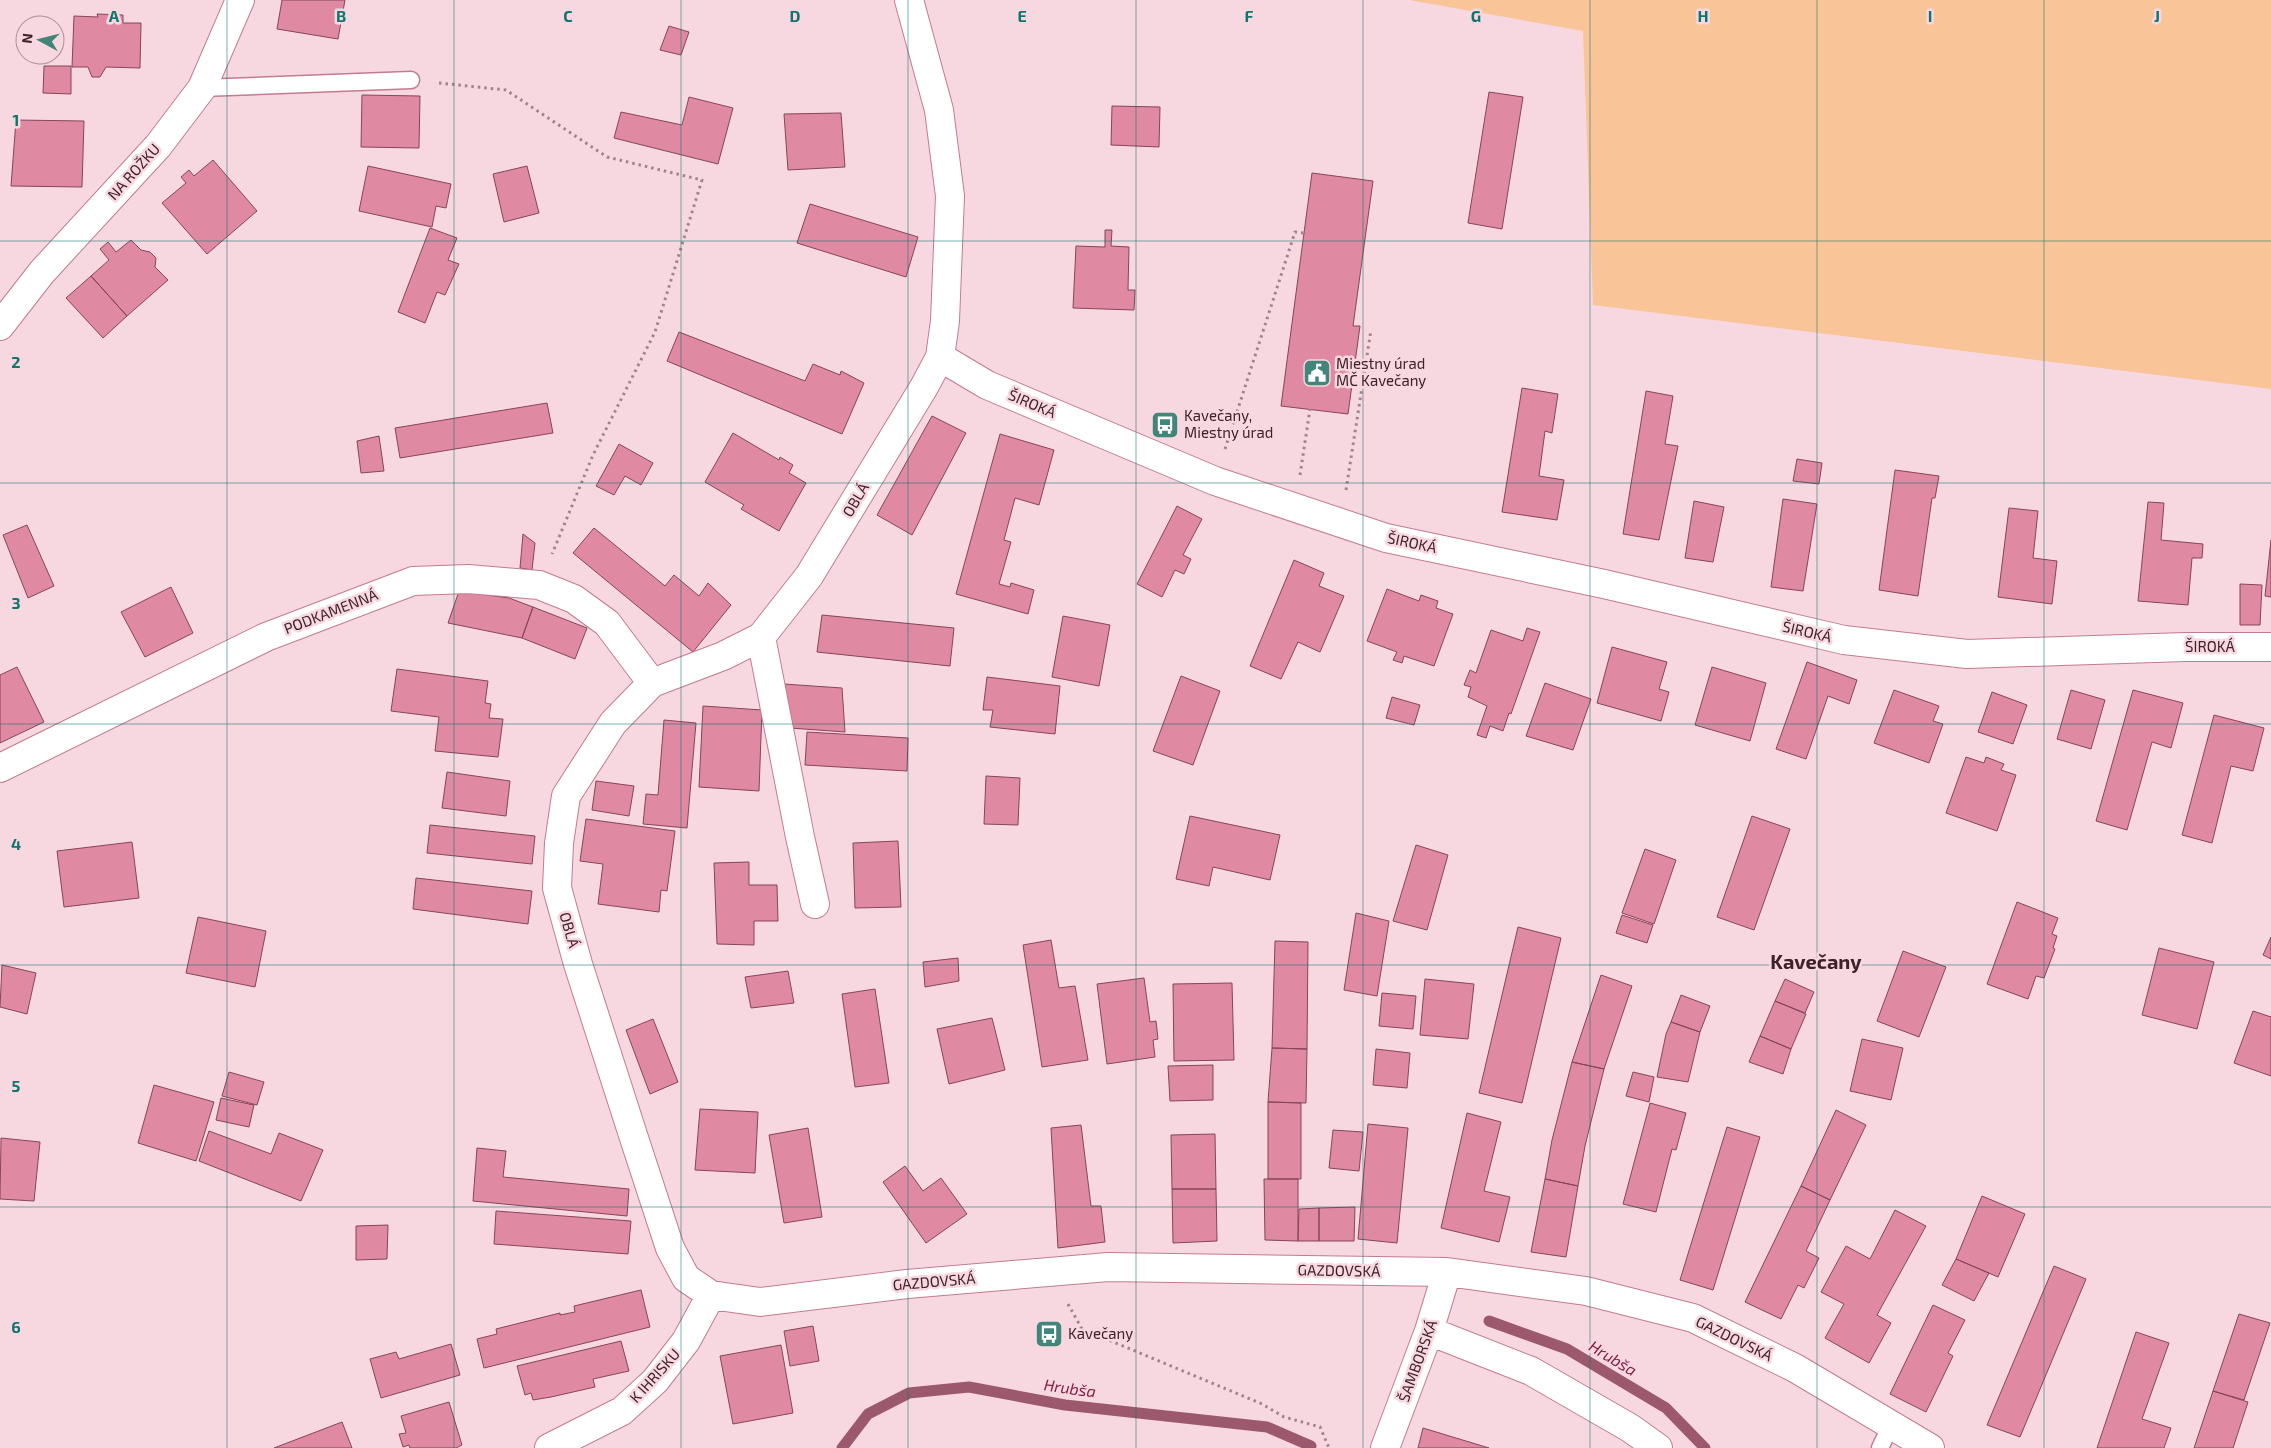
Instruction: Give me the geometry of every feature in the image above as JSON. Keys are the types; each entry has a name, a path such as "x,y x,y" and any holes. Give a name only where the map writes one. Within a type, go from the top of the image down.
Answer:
{"street":[{"name":"NA ROŽKU","path":"0,326 42,272 158,146 202,88 240,0"},
{"path":"909,0 939,110 950,196 946,321 940,357"},
{"name":"ŠIROKÁ","path":"940,357 987,385 1215,481 1386,538 1604,584 1844,640 1968,654 2185,647 2271,647"},
{"name":"OBLÁ","path":"711,1294 686,1278 670,1248 578,964 557,888 559,843 566,796 613,723 652,683 723,656 761,637 810,576 924,387 940,357"},
{"name":"PODKAMENNÁ","path":"0,768 266,637 413,581 468,579 539,585 574,599 606,624 652,683"},
{"path":"761,637 815,904"},
{"name":"GAZDOVSKÁ","path":"711,1294 760,1302 907,1284 1108,1267 1447,1272 1586,1291 1693,1318 1795,1368 1886,1437 1930,1448"},
{"name":"ŠAMBORSKÁ","path":"1385,1448 1429,1331 1447,1272"},
{"name":"K IHRISKU","path":"549,1448 622,1411 655,1381 686,1341 711,1294"},
{"path":"1429,1331 1531,1371 1630,1428 1658,1448"}],"lane":[{"path":"202,88 411,80"}],"path":[{"path":"411,80 506,90 607,158 702,180 655,332 593,455 539,585"},
{"path":"1215,481 1295,232 1304,233"},
{"path":"1341,523 1371,330"},
{"path":"1295,508 1310,409"},
{"path":"1058,1271 1071,1312 1082,1329 1238,1393 1284,1417 1320,1427 1329,1448"}],"shaded area":[{"path":"1409,0 2271,0 2271,389 1593,305 1583,31"}],"building":[{"path":"282,0 345,0 338,39 277,29"},
{"path":"97,14 123,15 123,23 141,23 140,68 106,67 100,77 92,77 88,67 72,67 74,16 98,17"},
{"path":"669,26 689,32 681,55 660,50"},
{"path":"44,66 71,66 71,94 43,93"},
{"path":"1489,92 1523,97 1502,229 1468,223"},
{"path":"362,95 420,96 419,148 361,147"},
{"path":"689,97 733,108 718,164 614,138 621,112 682,125"},
{"path":"1112,106 1160,107 1159,147 1111,145"},
{"path":"841,113 845,167 788,170 784,114"},
{"path":"16,120 84,121 82,187 11,186"},
{"path":"213,160 257,211 207,254 162,203 186,183 181,177 189,170 194,176"},
{"path":"368,166 451,184 446,208 436,206 432,227 359,211"},
{"path":"527,166 539,213 504,222 493,174"},
{"path":"1312,173 1373,181 1353,326 1360,326 1348,414 1281,406"},
{"path":"810,204 918,237 906,277 797,243"},
{"path":"430,228 457,238 448,260 459,264 445,295 437,292 425,323 398,312"},
{"path":"1105,230 1112,230 1111,246 1129,247 1128,290 1135,290 1134,310 1073,308 1076,246 1105,247"},
{"path":"131,240 141,250 150,252 156,258 155,267 168,280 127,316 91,276 109,260 100,249 108,242 116,252"},
{"path":"91,276 127,316 103,338 66,298"},
{"path":"679,332 805,381 813,364 840,375 841,371 864,383 842,434 667,361"},
{"path":"1522,388 1558,394 1552,433 1545,431 1539,476 1564,480 1557,520 1502,512"},
{"path":"1646,391 1673,396 1665,444 1678,446 1659,540 1623,534"},
{"path":"547,403 553,433 400,458 395,428"},
{"path":"932,416 966,433 912,535 877,515"},
{"path":"733,433 779,460 780,457 793,465 789,473 806,483 779,531 741,509 744,505 705,482"},
{"path":"1000,434 1054,450 1039,505 1015,498 1004,540 1011,542 999,584 1010,587 1011,583 1034,590 1028,614 956,594"},
{"path":"379,436 384,471 361,473 357,441"},
{"path":"619,444 653,463 641,485 625,476 614,495 596,486"},
{"path":"1797,459 1822,463 1819,484 1793,481"},
{"path":"1895,470 1939,476 1935,498 1932,498 1918,596 1879,590"},
{"path":"1783,499 1817,504 1803,591 1771,587"},
{"path":"1694,501 1724,507 1713,562 1685,558"},
{"path":"2148,502 2164,503 2161,540 2203,544 2202,558 2192,558 2188,605 2138,601"},
{"path":"1177,506 1202,519 1183,555 1191,559 1184,574 1175,570 1162,597 1137,584"},
{"path":"2009,508 2038,511 2033,558 2057,561 2052,604 1998,597"},
{"path":"27,525 54,586 28,598 3,535"},
{"path":"594,528 665,586 674,575 699,596 708,583 731,605 693,652 573,553"},
{"path":"523,534 535,543 532,570 520,568"},
{"path":"2271,540 2271,597 2265,596"},
{"path":"1294,560 1324,573 1319,586 1344,596 1320,652 1298,642 1281,679 1250,666"},
{"path":"2240,584 2262,585 2260,625 2240,625"},
{"path":"171,587 193,633 145,657 121,612"},
{"path":"1387,589 1419,601 1421,595 1438,601 1436,608 1453,614 1434,666 1404,656 1402,663 1393,660 1397,652 1367,641"},
{"path":"459,591 509,598 533,607 522,638 448,623"},
{"path":"533,607 587,628 575,659 522,638"},
{"path":"822,615 954,628 950,666 817,652"},
{"path":"1063,616 1110,625 1099,686 1052,677"},
{"path":"1527,628 1540,632 1511,714 1509,713 1503,731 1490,726 1486,738 1477,735 1487,706 1468,697 1471,687 1464,685 1470,670 1476,673 1491,630 1523,641"},
{"path":"1612,647 1667,662 1659,689 1669,692 1661,721 1597,703"},
{"path":"1807,662 1857,680 1849,704 1828,696 1806,759 1776,749"},
{"path":"17,667 44,722 0,743 0,675"},
{"path":"1712,667 1766,683 1750,741 1695,725"},
{"path":"397,669 488,681 485,703 491,704 489,718 503,719 498,757 435,751 439,717 391,711"},
{"path":"1181,676 1220,691 1193,765 1153,751"},
{"path":"987,677 1060,686 1055,734 990,727 993,710 983,710"},
{"path":"1545,683 1591,699 1573,750 1526,736"},
{"path":"784,684 842,688 845,732 790,728"},
{"path":"1894,690 1939,706 1933,721 1943,724 1929,763 1874,743"},
{"path":"2071,690 2105,700 2091,749 2057,739"},
{"path":"2133,690 2183,703 2171,748 2152,742 2127,830 2096,821"},
{"path":"1992,692 2027,705 2013,744 1978,732"},
{"path":"1392,697 1420,705 1414,725 1386,718"},
{"path":"703,706 762,710 759,791 699,787"},
{"path":"2214,715 2264,728 2253,771 2231,766 2212,843 2182,835"},
{"path":"664,720 696,723 687,828 643,824 646,794 658,795"},
{"path":"807,732 908,738 907,771 805,765"},
{"path":"1966,757 1984,763 1986,757 2004,764 2001,770 2016,775 1997,831 1946,813"},
{"path":"447,772 510,781 506,816 442,808"},
{"path":"986,776 1020,778 1018,825 984,824"},
{"path":"596,781 634,786 629,816 592,810"},
{"path":"1190,816 1280,835 1270,880 1213,867 1209,886 1176,879"},
{"path":"1752,816 1790,829 1754,930 1717,917"},
{"path":"586,819 675,831 667,891 661,890 659,912 598,904 603,864 580,861"},
{"path":"430,825 535,836 532,864 427,853"},
{"path":"898,841 901,907 855,908 853,843"},
{"path":"132,842 139,898 64,907 57,851"},
{"path":"1416,845 1448,855 1427,930 1393,921"},
{"path":"1645,849 1676,860 1654,924 1622,913"},
{"path":"749,862 749,885 777,885 778,921 754,921 754,945 717,944 714,863"},
{"path":"416,878 532,891 528,924 413,909"},
{"path":"2017,902 2058,918 2052,934 2057,936 2053,948 2055,949 2044,978 2036,976 2028,999 1987,984"},
{"path":"1356,913 1389,921 1377,996 1344,990"},
{"path":"1622,915 1653,925 1647,943 1616,933"},
{"path":"198,917 266,931 255,987 186,973"},
{"path":"1518,927 1561,938 1522,1103 1479,1093"},
{"path":"2271,937 2271,959 2263,955"},
{"path":"1051,940 1059,988 1075,986 1088,1060 1042,1067 1023,945"},
{"path":"1275,941 1308,942 1307,1049 1272,1048"},
{"path":"2159,948 2214,962 2197,1029 2142,1015"},
{"path":"1903,951 1946,967 1919,1037 1877,1021"},
{"path":"958,958 959,981 925,987 923,962"},
{"path":"2,965 36,973 27,1014 0,1007"},
{"path":"788,971 794,1003 751,1008 745,977"},
{"path":"1601,975 1632,986 1604,1069 1572,1062"},
{"path":"1144,978 1150,1022 1156,1021 1158,1039 1153,1040 1155,1057 1107,1064 1097,984"},
{"path":"1425,979 1474,984 1468,1039 1420,1035"},
{"path":"1785,979 1814,992 1805,1013 1775,1001"},
{"path":"1232,983 1234,1060 1174,1061 1173,984"},
{"path":"875,989 889,1083 855,1087 842,994"},
{"path":"1382,993 1416,996 1413,1029 1379,1026"},
{"path":"1681,995 1710,1006 1700,1032 1671,1022"},
{"path":"1775,1001 1806,1014 1791,1049 1760,1036"},
{"path":"2253,1011 2271,1017 2271,1076 2234,1063"},
{"path":"992,1018 1005,1070 949,1084 937,1029"},
{"path":"653,1019 678,1082 650,1094 626,1030"},
{"path":"1671,1022 1700,1032 1688,1082 1657,1077 1666,1034"},
{"path":"1760,1036 1791,1049 1783,1074 1749,1062"},
{"path":"1862,1039 1903,1048 1891,1100 1850,1091"},
{"path":"1272,1048 1307,1049 1306,1103 1268,1102"},
{"path":"1376,1049 1410,1053 1407,1088 1373,1085"},
{"path":"1572,1062 1604,1069 1585,1146 1578,1186 1545,1179 1552,1140"},
{"path":"1213,1065 1213,1100 1170,1101 1168,1066"},
{"path":"229,1072 264,1082 257,1105 222,1096"},
{"path":"1633,1072 1654,1077 1649,1102 1626,1096"},
{"path":"154,1085 214,1102 196,1161 138,1143"},
{"path":"221,1098 254,1105 249,1127 216,1120"},
{"path":"1268,1102 1301,1103 1301,1179 1268,1179"},
{"path":"1650,1103 1686,1113 1676,1150 1672,1149 1656,1212 1623,1204"},
{"path":"700,1109 758,1112 755,1173 695,1170"},
{"path":"1836,1110 1866,1125 1830,1200 1801,1186"},
{"path":"1467,1113 1501,1122 1484,1191 1510,1197 1499,1242 1441,1228"},
{"path":"1368,1124 1408,1128 1397,1243 1358,1239"},
{"path":"1081,1125 1091,1206 1101,1206 1105,1242 1058,1248 1051,1128"},
{"path":"1727,1127 1760,1137 1713,1290 1680,1280"},
{"path":"808,1128 822,1217 784,1223 769,1135"},
{"path":"1333,1130 1363,1132 1359,1171 1329,1168"},
{"path":"209,1131 271,1154 279,1133 323,1150 301,1201 199,1161"},
{"path":"1215,1134 1216,1189 1172,1189 1171,1135"},
{"path":"1,1138 40,1142 34,1201 0,1199"},
{"path":"477,1148 506,1151 503,1177 629,1189 627,1216 473,1201"},
{"path":"905,1166 923,1191 941,1178 967,1214 926,1243 883,1182"},
{"path":"1264,1179 1298,1179 1298,1241 1265,1240"},
{"path":"1545,1179 1578,1186 1566,1257 1531,1252"},
{"path":"1801,1186 1830,1200 1806,1251 1819,1258 1804,1288 1798,1285 1781,1319 1745,1302"},
{"path":"1172,1189 1216,1189 1217,1241 1173,1243"},
{"path":"1982,1196 2025,1214 1998,1277 1956,1259"},
{"path":"1355,1207 1354,1241 1319,1241 1319,1208"},
{"path":"1319,1208 1319,1241 1298,1241 1299,1209"},
{"path":"1895,1210 1926,1226 1877,1315 1891,1323 1869,1363 1825,1338 1844,1304 1821,1292 1846,1246 1870,1259"},
{"path":"496,1211 631,1221 628,1254 494,1244"},
{"path":"388,1225 387,1259 356,1260 356,1226"},
{"path":"1956,1259 1989,1273 1974,1301 1942,1285"},
{"path":"2054,1266 2086,1279 2020,1437 1987,1425"},
{"path":"641,1290 650,1327 484,1368 477,1339 497,1334 496,1329 560,1313 560,1315 575,1312 574,1306"},
{"path":"1933,1305 1965,1320 1948,1353 1953,1356 1926,1412 1890,1394"},
{"path":"2239,1314 2270,1323 2244,1400 2213,1391"},
{"path":"813,1326 819,1361 790,1366 784,1331"},
{"path":"2136,1332 2169,1343 2142,1419 2171,1428 2164,1448 2097,1448"},
{"path":"621,1341 629,1371 593,1379 595,1387 533,1400 531,1393 525,1395 517,1366"},
{"path":"451,1344 460,1375 381,1398 370,1359 396,1352 399,1359"},
{"path":"781,1345 793,1413 733,1424 720,1356"},
{"path":"2213,1391 2248,1402 2233,1448 2194,1448"},
{"path":"449,1402 462,1445 456,1448 410,1448 409,1445 403,1447 399,1434 406,1433 401,1416"},
{"path":"342,1422 352,1448 274,1448"},
{"path":"1423,1428 1489,1448 1418,1448"}],"waterway":[{"name":"Hrubša","path":"1489,1321 1567,1349 1666,1408 1705,1448"},
{"name":"Hrubša","path":"842,1448 868,1414 909,1393 969,1387 1065,1405 1267,1427 1311,1446"}],"place":[{"name":"Miestny úrad MČ Kavečany","path":"1317,373"},
{"name":"Kavečany, Miestny úrad","path":"1165,425"},
{"name":"Kavečany","path":"1049,1334"}],"district":[{"name":"Kavečany","path":"1816,962"}]}
